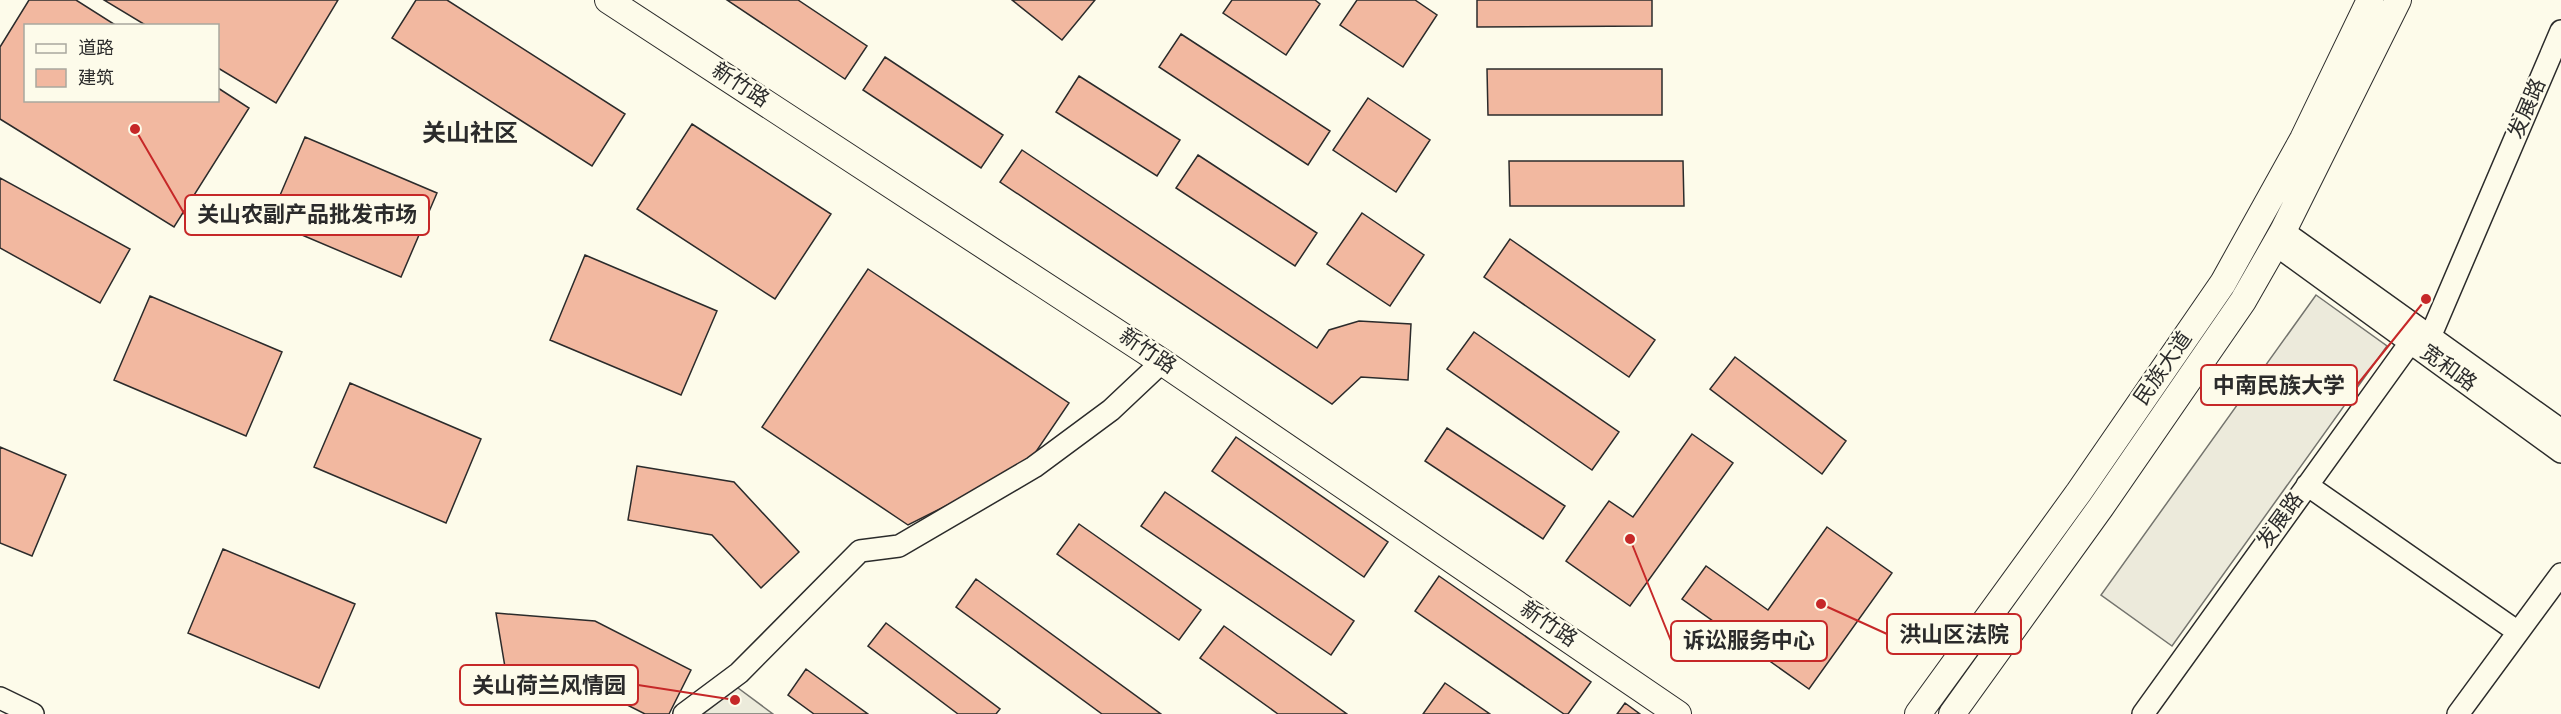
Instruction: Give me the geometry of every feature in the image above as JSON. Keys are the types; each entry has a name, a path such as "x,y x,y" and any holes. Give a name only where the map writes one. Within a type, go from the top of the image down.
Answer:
{"main road":[{"name":"新竹路","path":"608,0 1162,362 1678,714"},
{"name":"民族大道","path":"1918,714 2079,492 2223,283 2303,139 2370,0"},
{"name":"民族大道","path":"1952,714 2215,344 2280,238 2398,0"}],"street":[{"name":"发展路","path":"2144,714 2307,485 2420,339 2561,31"},
{"name":"宽和路","path":"2280,238 2420,339 2561,452"},
{"name":"宽和路","path":"2420,339 2561,430"},
{"path":"684,714 739,673 860,551 899,546 1034,467 1111,410 1162,362"},
{"path":"2307,485 2518,632"},
{"path":"2458,714 2561,574"},
{"path":"0,698 33,714"}],"shaded area":[{"path":"2316,295 2387,346 2172,646 2101,595"},
{"path":"734,685 773,714 699,714"}],"building":[{"path":"29,0 76,0 114,24 24,24 24,102 219,102 219,89 249,108 174,227 0,119 0,47"},
{"path":"104,0 338,0 276,103 219,69 219,24 144,24"},
{"path":"416,0 447,0 625,114 592,166 392,38"},
{"path":"727,0 798,0 867,46 845,79"},
{"path":"1012,0 1095,0 1062,40"},
{"path":"1232,0 1315,0 1320,4 1286,55 1223,13"},
{"path":"1357,0 1415,0 1437,15 1403,67 1340,25"},
{"path":"1477,0 1652,0 1652,26 1477,27"},
{"path":"1181,34 1330,131 1308,165 1159,67"},
{"path":"885,57 1003,135 981,168 863,90"},
{"path":"1487,69 1662,69 1662,115 1488,115"},
{"path":"1079,76 1180,140 1157,176 1056,112"},
{"path":"1368,98 1430,140 1396,192 1333,150"},
{"path":"692,124 831,214 775,299 637,209"},
{"path":"305,137 437,193 401,277 269,221"},
{"path":"1022,150 1317,348 1329,330 1359,321 1411,324 1408,380 1361,377 1332,404 1000,182"},
{"path":"1198,155 1317,233 1295,266 1176,188"},
{"path":"1509,161 1683,161 1684,206 1510,206"},
{"path":"0,178 130,249 100,303 0,248"},
{"path":"1362,213 1424,255 1390,306 1327,264"},
{"path":"1510,239 1655,340 1629,377 1484,277"},
{"path":"585,255 717,311 681,395 550,340"},
{"path":"868,269 1069,403 1027,465 908,525 762,427"},
{"path":"150,296 282,352 246,436 114,380"},
{"path":"1474,332 1619,432 1592,470 1447,369"},
{"path":"1735,357 1846,441 1822,474 1710,389"},
{"path":"350,383 481,439 446,523 314,467"},
{"path":"1447,428 1565,506 1543,539 1425,461"},
{"path":"1692,434 1733,463 1630,606 1566,561 1609,501 1633,517"},
{"path":"1236,437 1388,542 1364,577 1212,471"},
{"path":"0,447 66,475 32,556 0,543"},
{"path":"637,466 734,482 799,552 761,588 712,535 628,520"},
{"path":"1165,492 1354,621 1331,655 1141,526"},
{"path":"1079,524 1201,610 1179,640 1057,554"},
{"path":"1827,527 1892,573 1809,689 1682,599 1706,566 1768,610"},
{"path":"223,549 355,604 319,688 188,633"},
{"path":"1439,576 1591,682 1568,714 1564,714 1415,611"},
{"path":"976,579 1161,714 1102,714 956,607"},
{"path":"496,613 595,621 691,670 669,714 645,714 576,679 505,667"},
{"path":"886,623 1000,709 996,714 958,714 868,646"},
{"path":"1224,626 1347,714 1278,714 1200,658"},
{"path":"806,669 868,714 814,714 788,695"},
{"path":"1445,683 1490,714 1423,714"},
{"path":"1625,703 1640,714 1617,714"}],"place":[{"name":"关山农副产品批发市场","path":"135,129"},
{"name":"中南民族大学","path":"2426,299"},
{"name":"诉讼服务中心","path":"1630,539"},
{"name":"洪山区法院","path":"1821,604"},
{"name":"关山荷兰风情园","path":"735,700"}],"district":[{"name":"关山社区","path":"470,135"}]}
